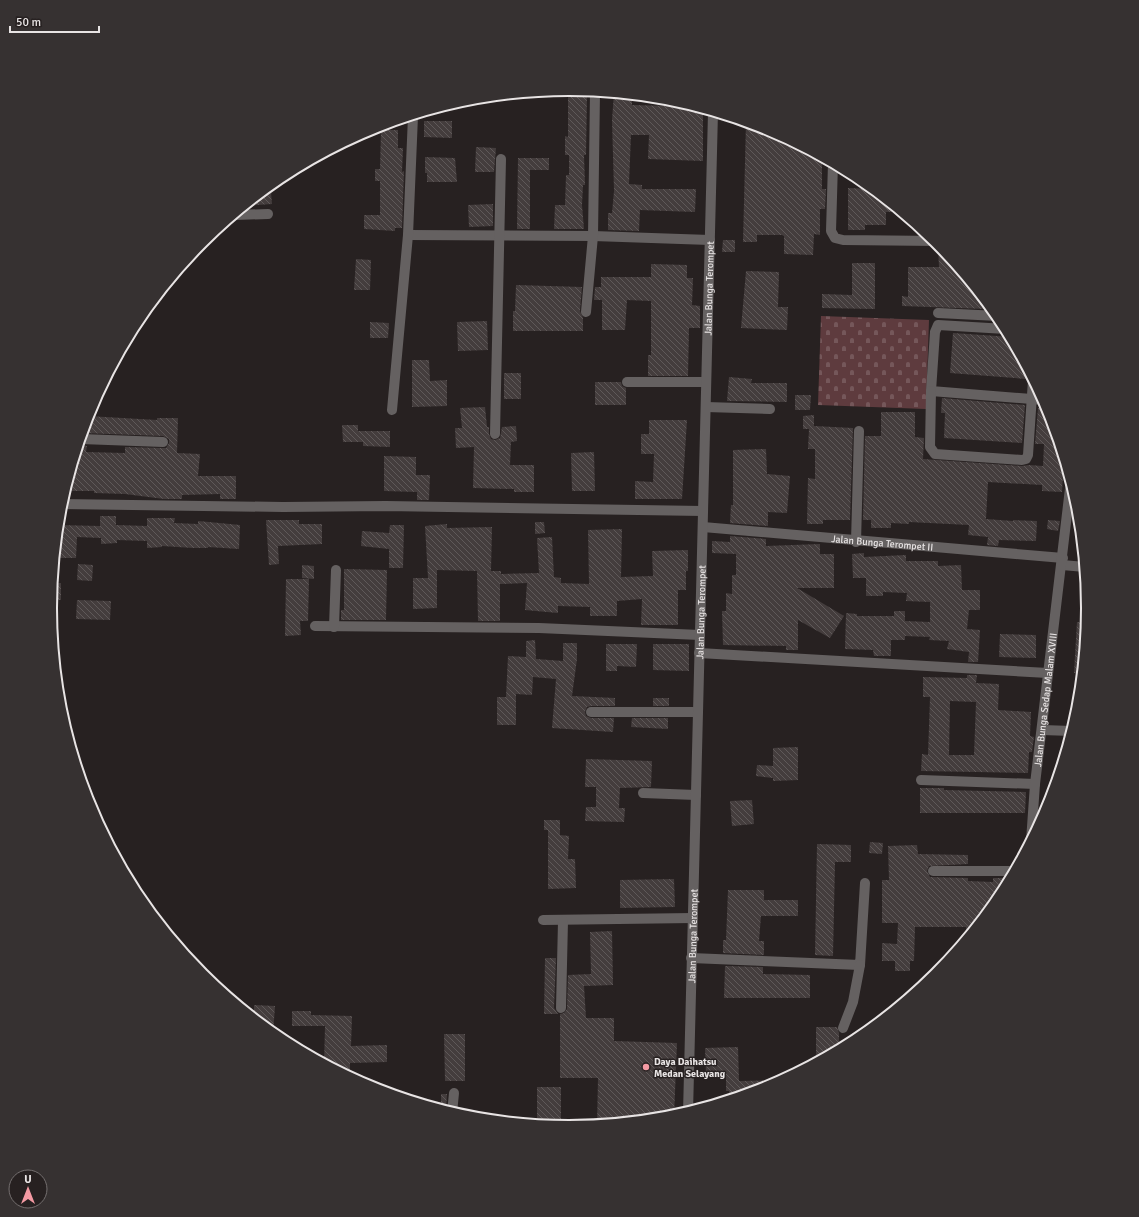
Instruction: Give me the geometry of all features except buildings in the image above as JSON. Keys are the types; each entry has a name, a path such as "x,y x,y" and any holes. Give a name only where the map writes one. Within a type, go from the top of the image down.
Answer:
{"street":[{"path":"586,312 593,236 595,97"},
{"name":"Jalan Bunga Terompet","path":"688,1107 713,116"},
{"path":"392,410 408,235 413,121"},
{"path":"495,434 500,235 500,159"},
{"path":"833,169 831,231 835,238 843,240 926,241"},
{"path":"242,215 268,214"},
{"path":"408,235 593,236 710,240"},
{"path":"938,313 990,316"},
{"path":"999,329 938,326 934,332 930,447 934,454 1026,459 1028,455 1032,389"},
{"path":"627,382 706,382"},
{"path":"931,391 1037,399"},
{"path":"706,407 770,409"},
{"path":"856,542 859,431"},
{"path":"86,439 163,442"},
{"name":"Jalan Bunga Sedap Malam XVIII","path":"1032,829 1035,784 1069,496"},
{"path":"68,504 283,507 386,506 703,512"},
{"name":"Jalan Bunga Terompet II","path":"702,527 1062,562 1080,566"},
{"path":"334,626 336,570"},
{"path":"315,626 539,628 700,635"},
{"path":"699,653 1048,673"},
{"path":"591,712 698,712"},
{"path":"1042,730 1067,732"},
{"path":"921,780 1035,784"},
{"path":"643,793 696,795"},
{"path":"933,871 1009,871"},
{"path":"843,1028 853,1002 860,965 865,882"},
{"path":"543,920 564,921 693,918"},
{"path":"561,1008 564,921"},
{"path":"691,958 860,965"},
{"path":"453,1107 454,1094"}],"green space":[{"path":"821,316 929,320 926,409 818,405"}],"place":[{"name":"Daya Daihatsu Medan Selayang","path":"646,1067"}]}
